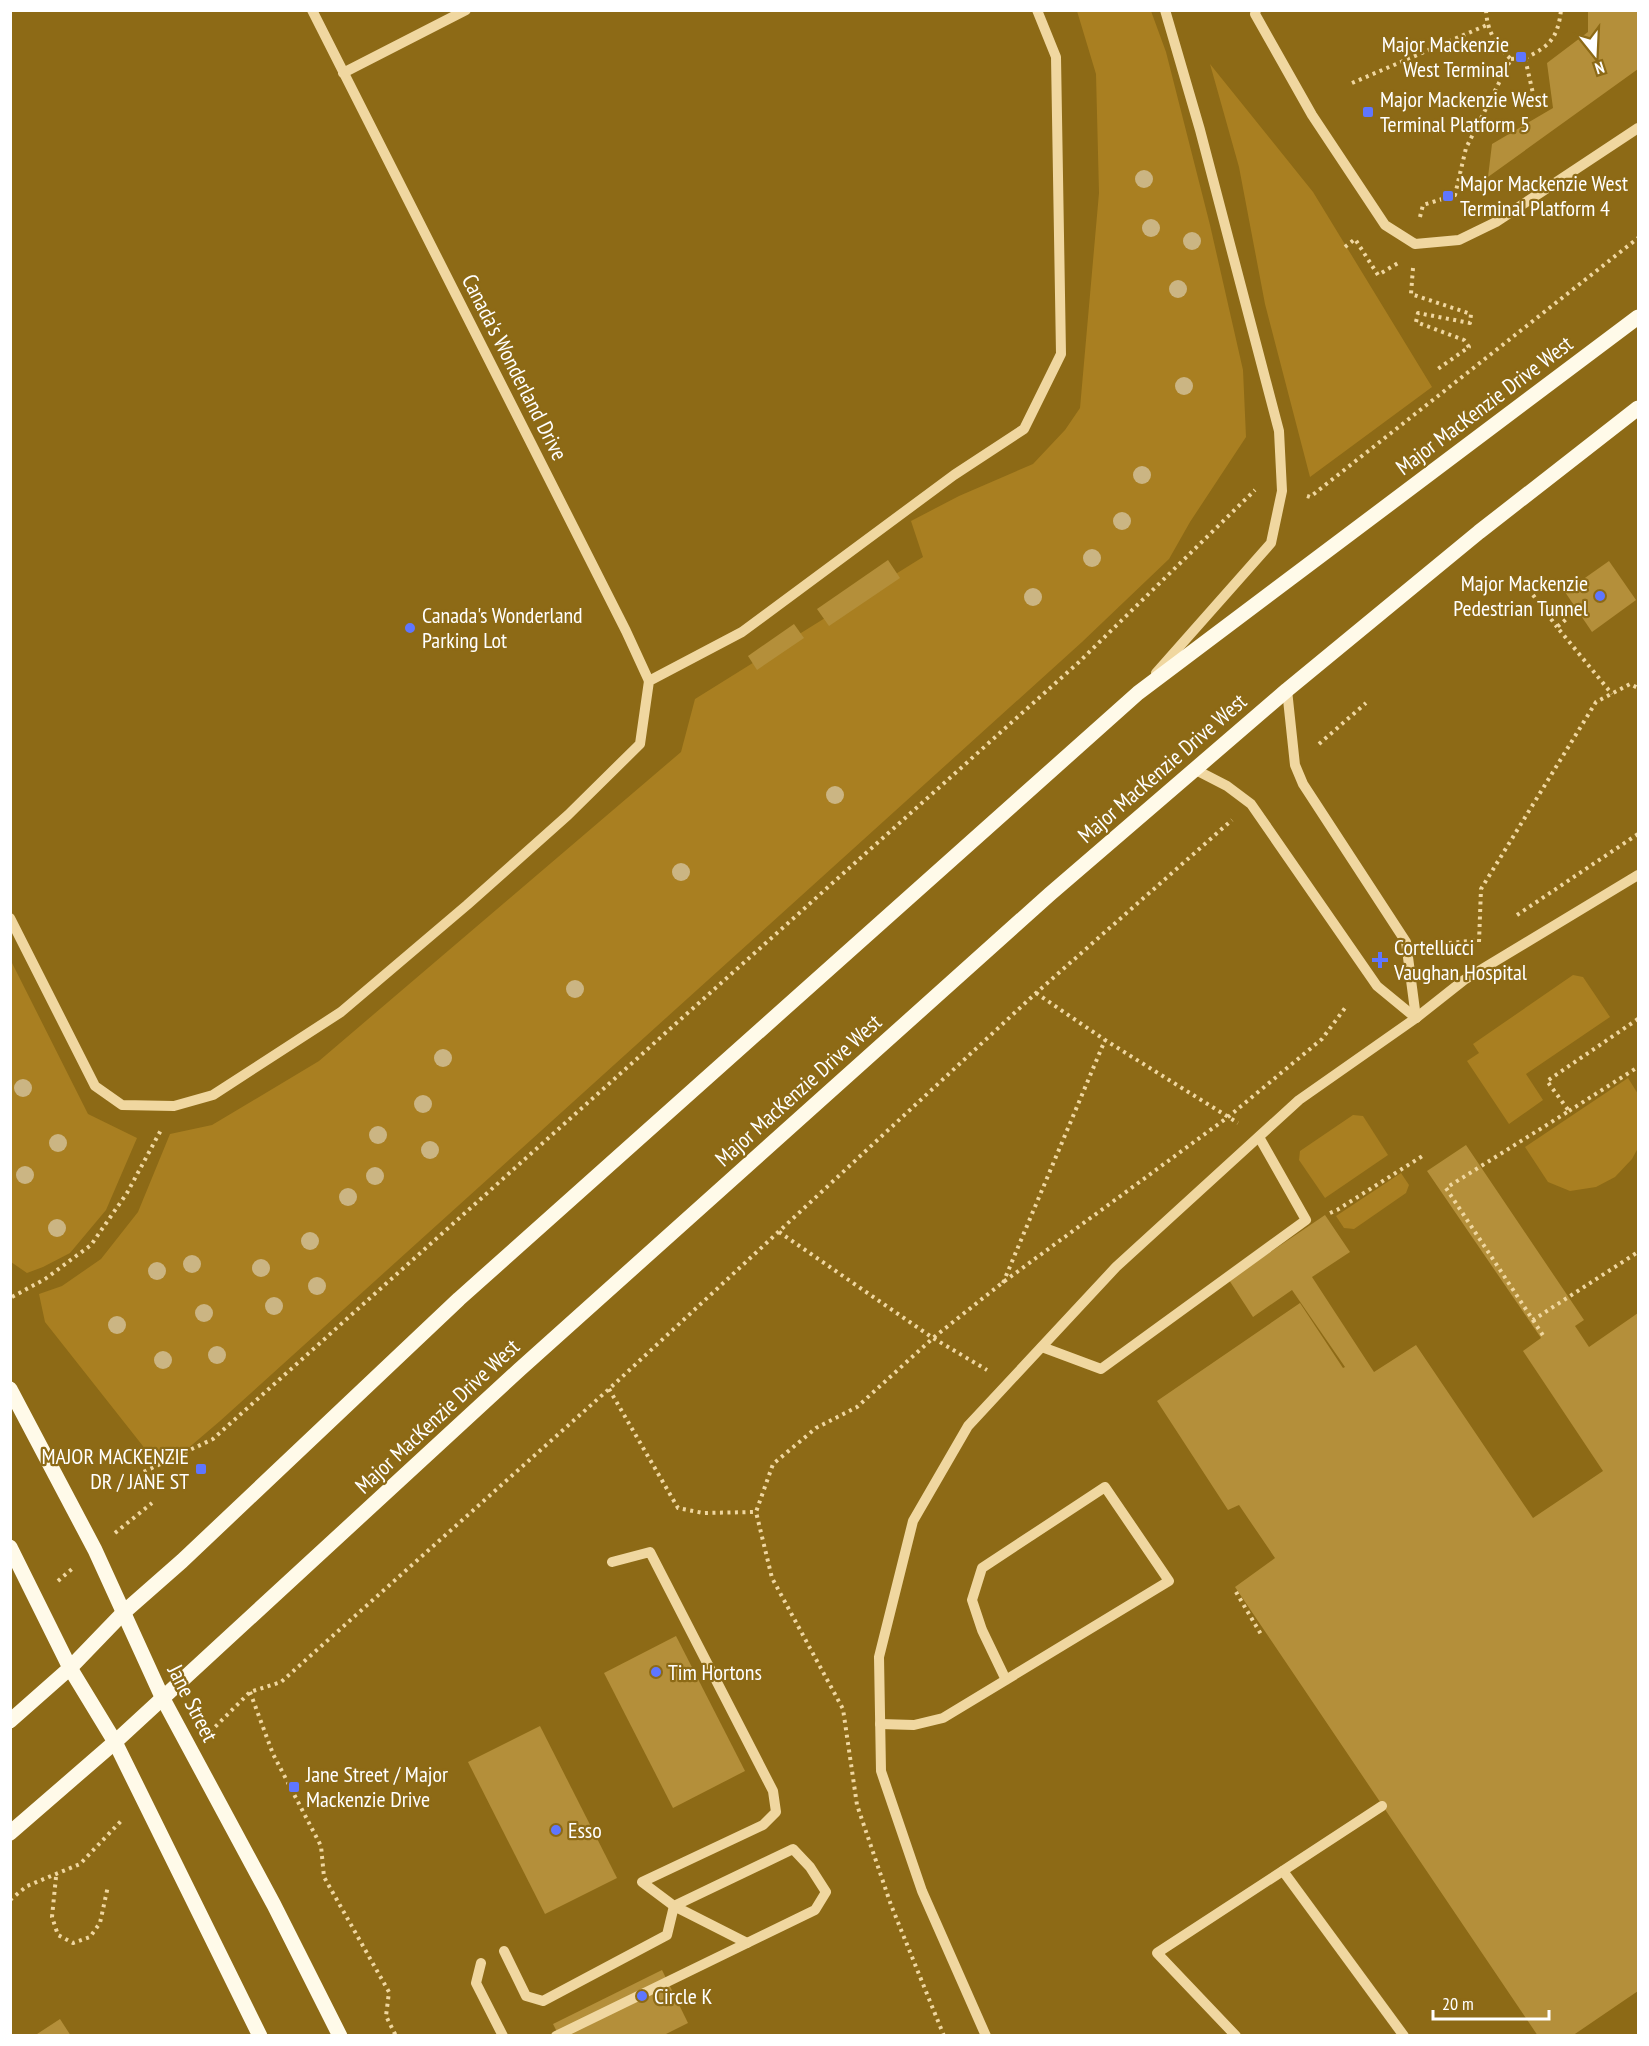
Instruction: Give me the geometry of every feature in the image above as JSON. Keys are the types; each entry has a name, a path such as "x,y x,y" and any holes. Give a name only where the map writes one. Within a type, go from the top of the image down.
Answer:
{"main road":[{"name":"Major MacKenzie Drive West","path":"10,1721 70,1668 124,1612 182,1562 459,1299 1138,693 1638,317"},
{"name":"Major MacKenzie Drive West","path":"10,1833 115,1742 519,1371 1050,894 1287,690 1479,532 1638,408"},
{"name":"Jane Street","path":"10,1389 95,1550 162,1697 274,1905 340,2036"},
{"path":"10,1547 70,1668 115,1742 260,2036"}],"lane":[{"name":"Canada's Wonderland Drive","path":"312,10 626,631 649,681"},
{"path":"343,72 466,10"},
{"path":"10,918 95,1086 122,1105 174,1106 213,1095 341,1012 568,815 640,744 649,681 742,632 954,475 1024,429 1061,354 1056,57 1037,10"},
{"path":"1138,693 1271,543 1282,491 1279,431 1203,142 1165,10"},
{"path":"1256,10 1255,14 1312,114 1384,225 1415,244 1459,240 1496,222 1638,128"},
{"path":"1287,690 1295,765 1303,784 1406,942 1416,1018"},
{"path":"1194,769 1227,786 1251,804 1377,986 1416,1018"},
{"path":"986,2036 922,1891 881,1771 879,1657 913,1521 968,1426 1116,1267 1299,1100 1416,1018 1464,980 1638,875"},
{"path":"1042,1347 1101,1369 1306,1220 1259,1137"},
{"path":"880,1724 914,1725 943,1718 1006,1680 1169,1581 1106,1487 982,1568 972,1600 982,1630 1006,1680"},
{"path":"612,1562 650,1552 773,1791 776,1812 763,1825 642,1882 674,1906 747,1943"},
{"path":"1236,2036 1158,1953 1382,1806"},
{"path":"556,2036 815,1910 826,1892 810,1867 793,1849 674,1906"},
{"path":"1283,1872 1404,2036"},
{"path":"504,1951 526,1996 543,2001 668,1935 674,1906"},
{"path":"481,1963 476,1983 503,2036"}],"path":[{"path":"1486,10 1487,25 1499,50 1511,59 1525,58 1545,48 1559,26 1561,10"},
{"path":"1352,83 1487,25"},
{"path":"1525,58 1534,98"},
{"path":"1435,370 1469,347 1464,340 1416,322 1418,313 1470,323 1471,314 1411,294 1415,244 1423,205 1455,195 1466,148 1511,59"},
{"path":"1310,497 1638,238"},
{"path":"1345,247 1355,239 1378,275"},
{"path":"137,1475 213,1439 1079,662 1259,486"},
{"path":"1524,583 1612,693"},
{"path":"1557,627 1577,610"},
{"path":"1464,980 1479,940 1481,889 1596,702 1630,684 1638,688"},
{"path":"1295,765 1366,703"},
{"path":"396,2036 386,2016 389,1992 324,1877 321,1846 273,1754 250,1692 281,1682 609,1389 1036,993 1251,804"},
{"path":"1509,920 1638,834"},
{"path":"1449,943 1479,940 1489,934"},
{"path":"1036,993 1105,1040 1259,1137"},
{"path":"944,2036 891,1905 857,1805 843,1709 772,1578 756,1512 773,1464 816,1428 856,1407 933,1338 1002,1283 1228,1117 1322,1039 1345,1008"},
{"path":"1569,1111 1548,1081 1638,1019"},
{"path":"1002,1283 1105,1040"},
{"path":"1544,1337 1446,1188 1638,1067"},
{"path":"12,1297 45,1279 91,1245 127,1193 174,1106"},
{"path":"1306,1220 1337,1210 1424,1155"},
{"path":"779,1232 933,1338 1009,1383"},
{"path":"1533,1320 1638,1252"},
{"path":"609,1389 678,1508 703,1514 756,1512"},
{"path":"1236,1592 1262,1636"},
{"path":"10,1900 27,1886 80,1864"},
{"path":"56,1878 52,1917 58,1935 73,1943 90,1937 100,1923 108,1886"}],"shaded area":[{"path":"1077,11 1151,11 1166,52 1210,225 1243,370 1246,437 1190,522 1169,559 1082,642 220,1421 179,1456 150,1455 45,1322 39,1294 62,1286 101,1259 138,1212 170,1134 212,1125 319,1061 681,752 695,699 923,557 911,521 959,496 1033,464 1065,430 1080,408 1099,193 1096,74"},
{"path":"1210,64 1313,192 1432,387 1310,477 1265,304 1239,167"},
{"path":"10,959 88,1114 137,1138 106,1210 70,1253 27,1273 11,1262"},
{"path":"1573,975 1583,977 1610,1017 1526,1074 1543,1100 1509,1124 1467,1061 1479,1053 1473,1044"},
{"path":"1628,1078 1638,1094 1638,1148 1632,1159 1615,1177 1596,1187 1570,1191 1548,1182 1525,1147"},
{"path":"1353,1115 1363,1116 1388,1155 1325,1198 1299,1160 1300,1151"},
{"path":"1401,1173 1409,1185 1406,1193 1354,1229 1344,1228 1336,1216"}],"building":[{"path":"1588,10 1638,10 1638,69 1488,177 1492,144 1553,108 1547,63 1588,32"},
{"path":"888,560 900,578 829,626 817,609"},
{"name":"Major Mackenzie Pedestrian Tunnel","path":"1609,561 1636,600 1592,632 1565,592"},
{"path":"794,624 804,638 757,670 748,656"},
{"path":"1466,1145 1584,1320 1575,1326 1589,1347 1638,1313 1638,1991 1572,2036 1538,2036 1235,1587 1275,1558 1239,1505 1228,1510 1157,1401 1300,1303 1343,1368 1345,1367 1292,1290 1253,1317 1229,1280 1325,1215 1350,1252 1312,1277 1374,1372 1416,1345 1533,1518 1603,1471 1523,1351 1541,1338 1427,1171"},
{"path":"676,1636 745,1771 673,1808 604,1673"},
{"path":"540,1726 617,1878 545,1914 468,1762"},
{"name":"Circle K","path":"662,1970 688,2023 662,2036 559,2036 553,2024"},
{"path":"60,2019 71,2036 34,2036"}],"place":[{"name":"Major Mackenzie West Terminal","path":"1521,57"},
{"name":"Major Mackenzie West Terminal Platform 5","path":"1368,112"},
{"name":"Major Mackenzie West Terminal Platform 4","path":"1448,196"},
{"name":"Major Mackenzie Pedestrian Tunnel","path":"1600,596"},
{"name":"Canada's Wonderland Parking Lot","path":"410,628"},
{"name":"Cortellucci Vaughan Hospital","path":"1380,960"},
{"name":"MAJOR MACKENZIE DR / JANE ST","path":"201,1469"},
{"name":"Tim Hortons","path":"656,1672"},
{"name":"Jane Street / Major Mackenzie Drive","path":"294,1787"},
{"name":"Esso","path":"556,1830"},
{"name":"Circle K","path":"642,1996"}]}
